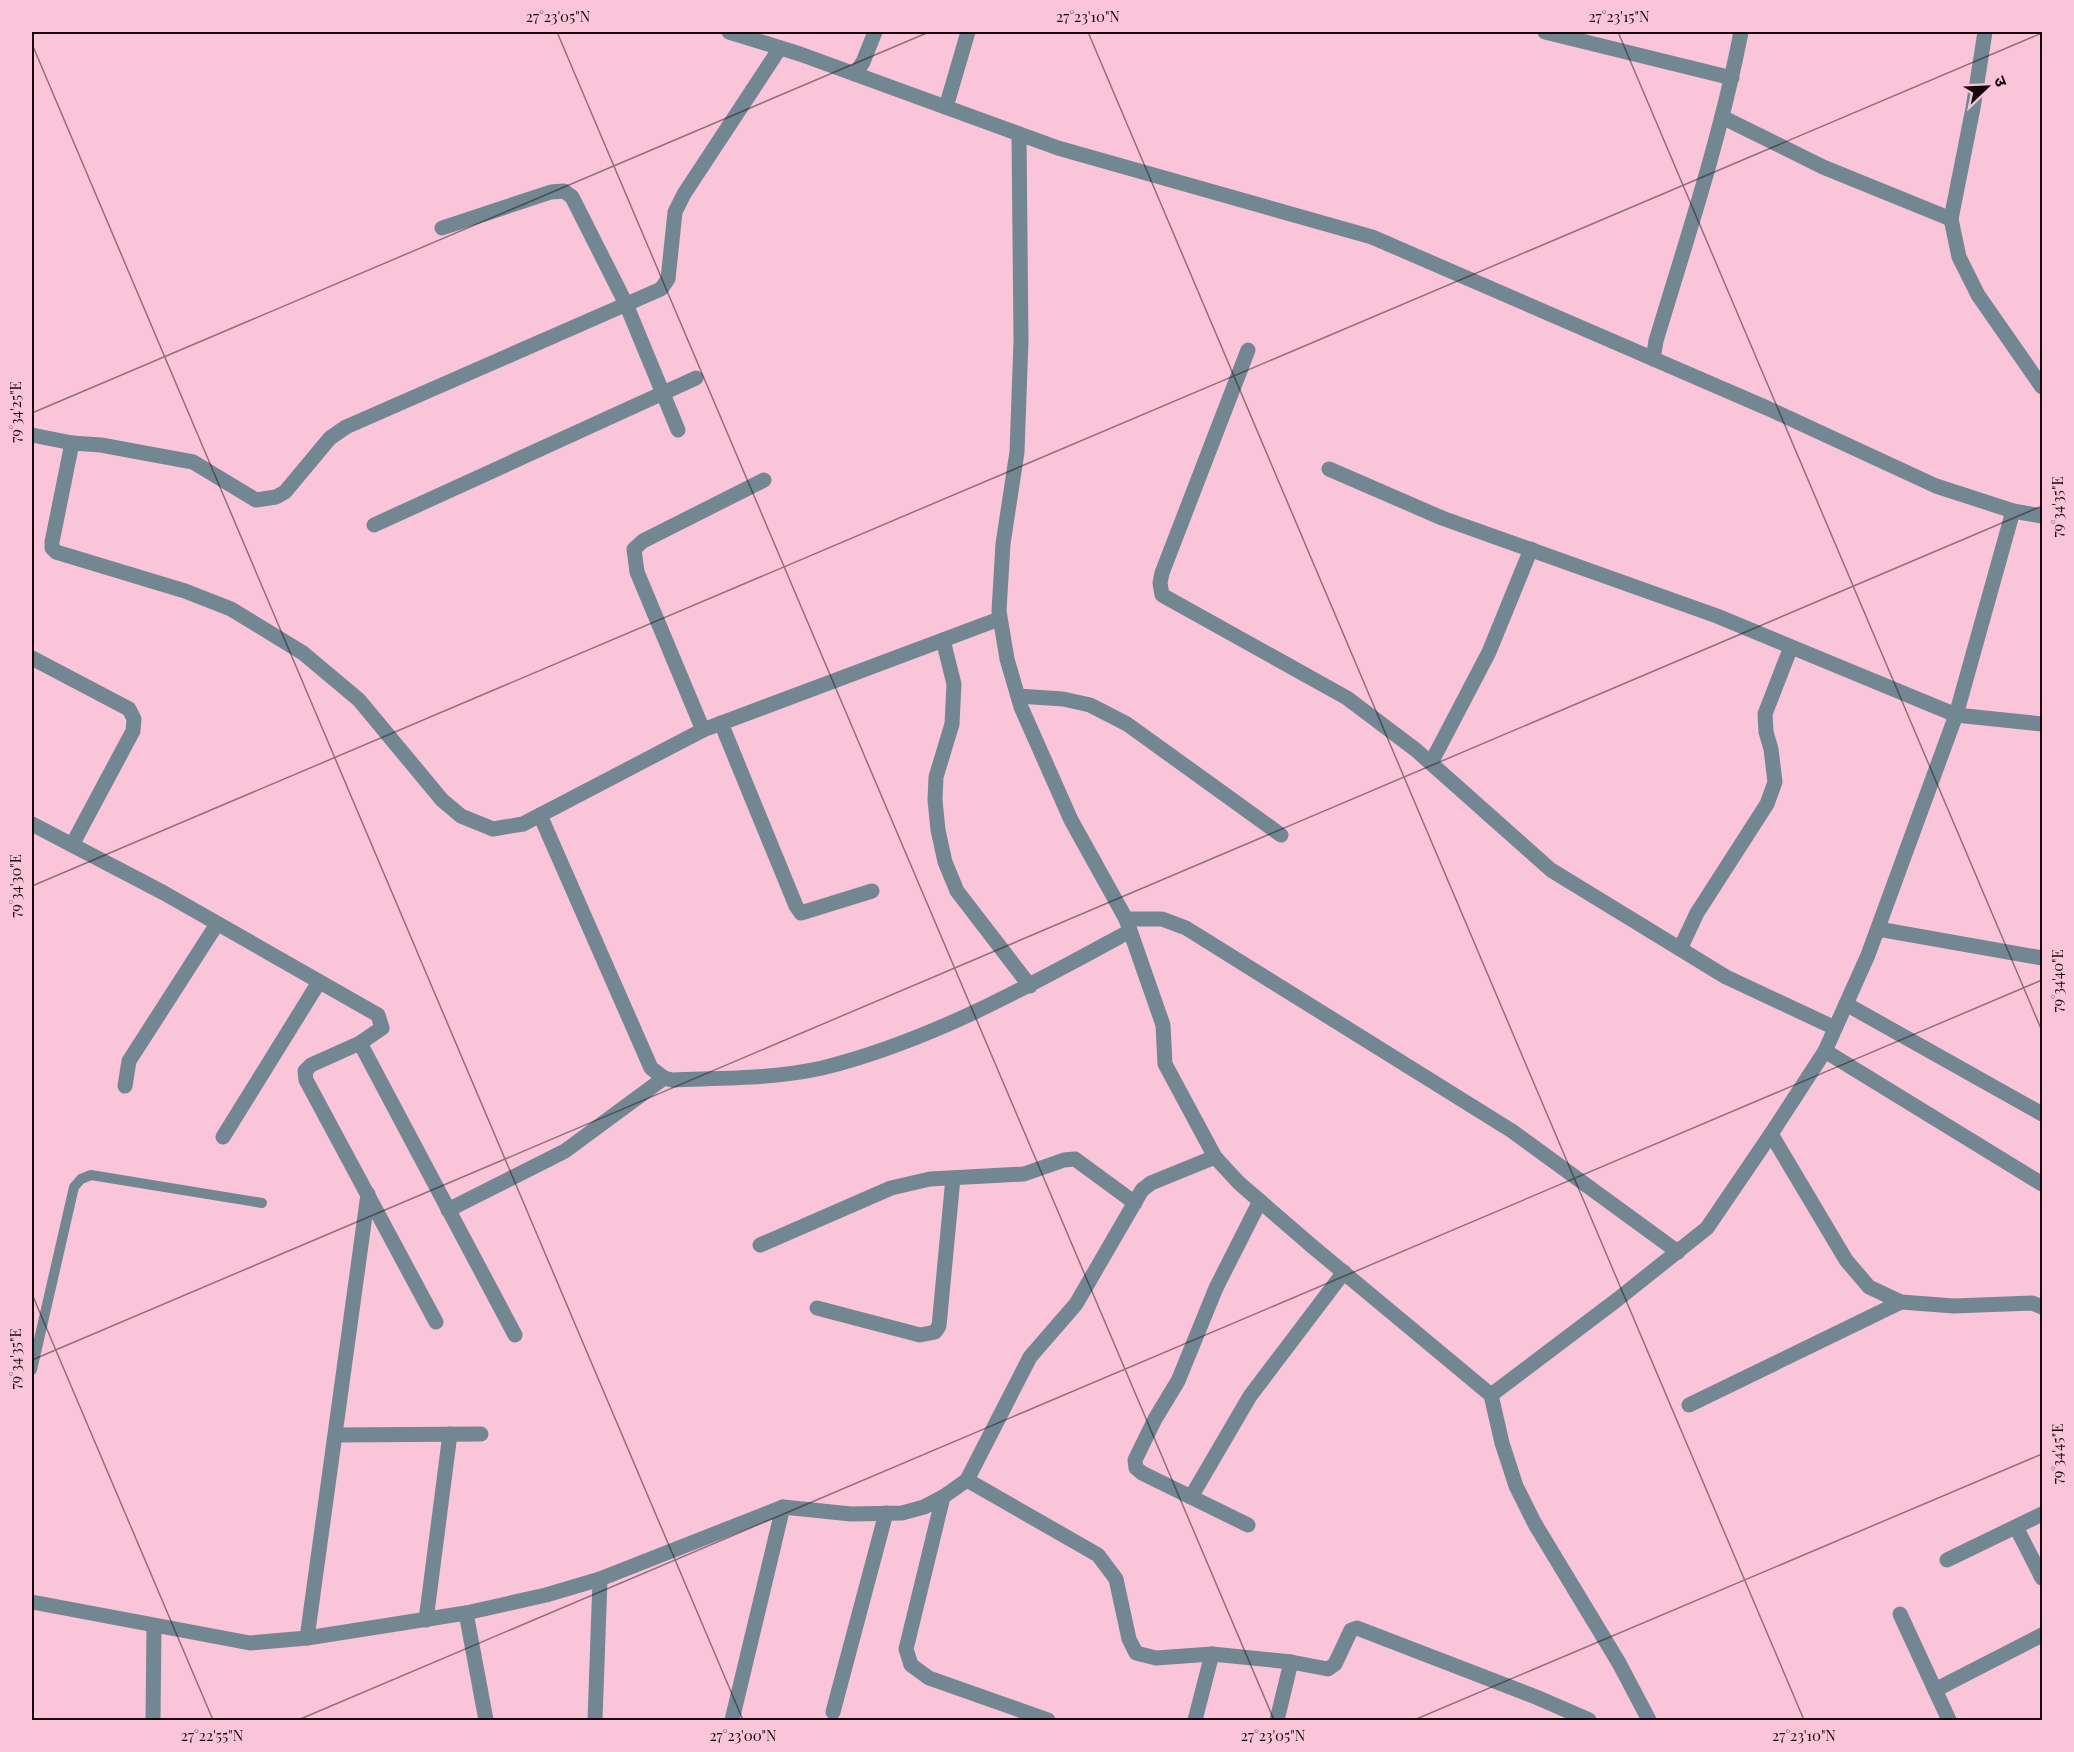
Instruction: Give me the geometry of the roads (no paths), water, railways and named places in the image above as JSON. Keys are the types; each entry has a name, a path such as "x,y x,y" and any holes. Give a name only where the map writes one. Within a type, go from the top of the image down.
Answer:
{"street":[{"path":"729,32 855,74 1058,148 1372,237 1767,408 1936,486 2013,511 2043,516"},
{"path":"855,74 863,62 875,32"},
{"path":"946,107 968,32"},
{"path":"1545,32 1732,78"},
{"path":"1653,359 1656,341 1722,117 1741,32"},
{"path":"1984,32 1973,108 1951,219 1959,257 1978,295 2040,379"},
{"path":"32,435 193,462 256,500 276,497 285,492 330,438 346,427 661,289 668,279 675,212 684,194 780,48"},
{"path":"1722,117 1823,166 1951,219"},
{"path":"1018,134 1021,341 1017,452 1003,544 999,619 1007,659 1018,696 1071,820 1128,925 1163,1025 1165,1064 1215,1157 1260,1201 1491,1395 1502,1443 1516,1485 1535,1524 1619,1663 1649,1720"},
{"path":"442,228 551,192 564,190 572,197 626,304 678,430"},
{"path":"1248,350 1162,573 1160,583 1162,595 1347,698 1431,763 1551,870 1726,977 1835,1028"},
{"path":"374,525 696,378"},
{"path":"72,442 52,542 52,548 56,552 185,591 222,606 303,652 359,700 442,800 461,816 493,829 523,824 703,730 999,619"},
{"path":"1329,469 1442,518 1717,616 1956,715 2043,724"},
{"path":"703,730 637,572 634,549 643,541 764,480"},
{"path":"1491,1395 1707,1228 1772,1134 1825,1051 1878,929 1956,715 2013,511"},
{"path":"1431,763 1489,652 1531,549"},
{"path":"943,640 954,684 952,724 936,777 935,800 938,831 945,862 957,891 1030,986"},
{"path":"1680,949 1697,913 1767,804 1775,782 1765,714 1791,647"},
{"path":"32,658 129,709 134,719 133,731 72,845"},
{"path":"1018,696 1063,699 1090,705 1127,724 1281,836"},
{"path":"721,723 796,906 801,913 872,891"},
{"path":"540,815 651,1068 664,1078 672,1080 764,1076 820,1068 883,1051 1030,986 1128,925 1162,919 1186,928 1512,1131 1678,1251"},
{"path":"32,824 164,892 378,1015 382,1028 360,1043 311,1065 305,1071 306,1080 436,1322"},
{"path":"125,1086 129,1061 217,924"},
{"path":"1878,929 2043,958"},
{"path":"223,1137 319,982"},
{"path":"1846,1004 2043,1114"},
{"path":"360,1043 515,1335"},
{"path":"1825,1051 2043,1184"},
{"path":"448,1210 565,1151 664,1078"},
{"path":"1772,1134 1846,1260 1869,1287 1901,1302 1954,1306 2032,1304 2043,1307"},
{"path":"32,1602 250,1643 307,1638 466,1613 546,1595 600,1579 783,1507 831,1513 902,1513 924,1508 967,1480 1030,1358 1076,1304 1142,1190 1150,1183 1215,1157"},
{"path":"760,1245 891,1188 930,1179 1024,1174 1064,1160 1075,1159 1135,1203"},
{"path":"817,1308 920,1335 935,1332 939,1326 953,1178"},
{"path":"307,1638 368,1194"},
{"path":"1248,1525 1142,1473 1136,1468 1135,1460 1155,1419 1178,1381 1216,1288 1260,1201"},
{"path":"1191,1497 1251,1396 1344,1272"},
{"path":"1689,1405 1901,1302"},
{"path":"426,1620 450,1434"},
{"path":"336,1435 481,1434"},
{"path":"967,1480 1098,1555 1116,1579 1129,1639 1136,1653 1156,1658 1212,1654 1291,1662 1328,1669 1332,1668 1351,1630 1357,1628 1536,1697 1589,1720"},
{"path":"943,1497 906,1649 911,1665 929,1678 1048,1720"},
{"path":"732,1720 783,1507"},
{"path":"833,1712 886,1513"},
{"path":"1947,1560 2043,1514"},
{"path":"2016,1527 2043,1578"},
{"path":"595,1720 600,1579"},
{"path":"466,1613 486,1720"},
{"path":"1900,1614 1949,1720"},
{"path":"153,1720 154,1626"},
{"path":"1935,1690 2043,1635"},
{"path":"1195,1720 1212,1654"},
{"path":"1277,1720 1291,1662"}],"lane":[{"path":"32,1370 74,1187 81,1179 91,1175 262,1203"}]}
